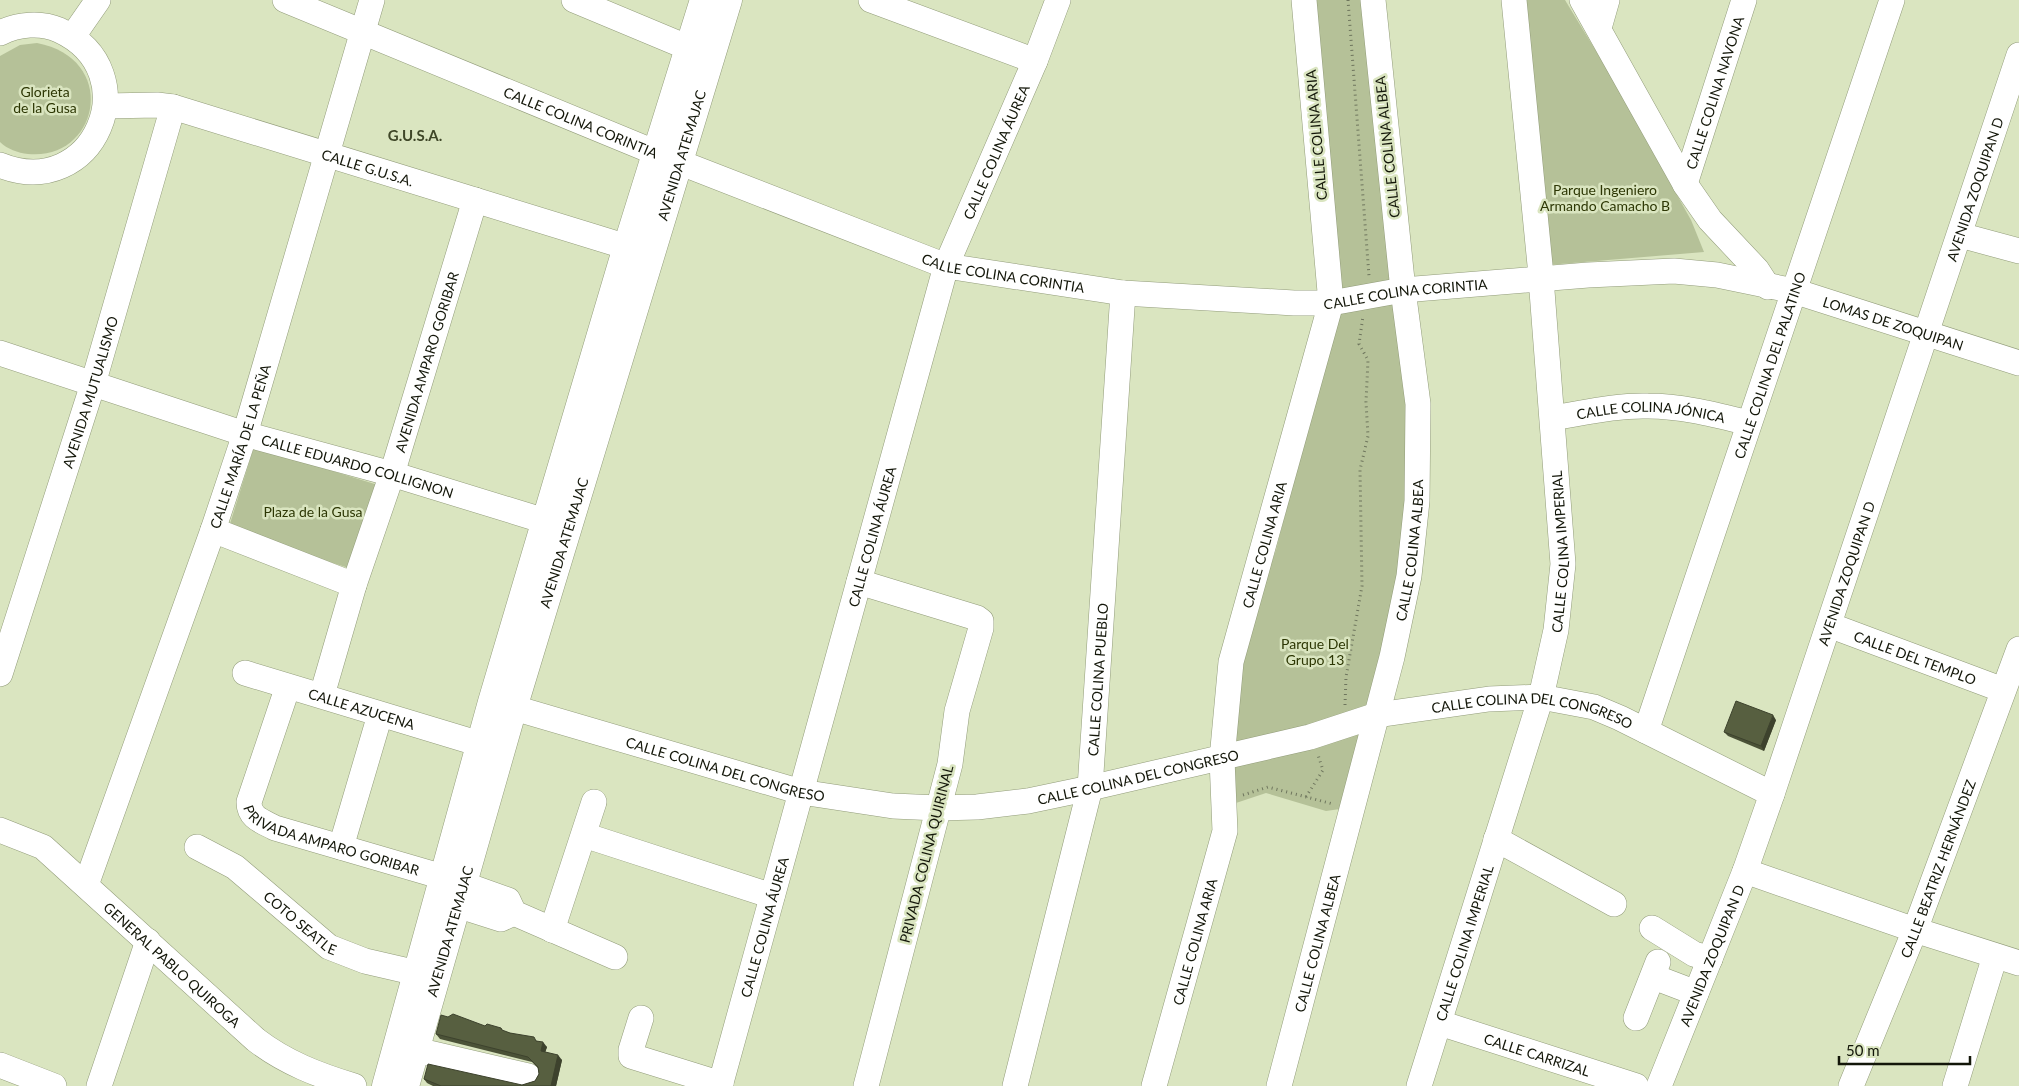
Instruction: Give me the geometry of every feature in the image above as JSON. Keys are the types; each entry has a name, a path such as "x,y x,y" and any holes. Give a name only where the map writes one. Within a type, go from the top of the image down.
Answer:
{"main road":[{"name":"AVENIDA ATEMAJAC","path":"386,1086 417,974 454,889 480,744 502,705 667,157 689,48 704,0"},
{"name":"AVENIDA ATEMAJAC","path":"405,1086 416,1050 454,889 502,705 545,521 627,247 667,157 728,0"}],"street":[{"path":"73,36 98,0"},
{"name":"CALLE COLINA CORINTIA","path":"285,0 667,157 946,266 1123,293 1294,303 1331,303 1403,290 1588,275 1674,271 1717,275 1768,286"},
{"name":"CALLE MARÍA DE LA PEÑA","path":"86,885 246,434 372,0"},
{"path":"574,0 689,48"},
{"path":"871,0 1035,61"},
{"name":"CALLE COLINA ÁUREA","path":"720,1085 946,266 1035,61 1058,0"},
{"name":"CALLE COLINA ARIA","path":"1154,1086 1225,831 1222,759 1231,662 1331,303 1304,0"},
{"name":"CALLE COLINA ALBEA","path":"1279,1086 1392,657 1409,576 1417,501 1418,404 1403,290 1372,14 1373,0"},
{"name":"CALLE COLINA IMPERIAL","path":"1419,1086 1541,697 1556,630 1563,564 1553,418 1514,0"},
{"path":"1582,0 1663,148 1685,184 1710,220 1757,270 1768,286"},
{"path":"1599,28 1607,0"},
{"name":"CALLE COLINA NAVONA","path":"1685,184 1744,0"},
{"name":"CALLE COLINA DEL PALATINO","path":"1646,731 1892,0"},
{"path":"0,33 9,28 31,24 52,27 73,36 88,50 99,66 105,86 106,106 99,130 85,151 65,166 41,173 16,172 0,165"},
{"name":"AVENIDA ZOQUIPAN D","path":"1659,1086 1745,871 1772,794 1924,334 2013,94 2019,55"},
{"name":"CALLE G.U.S.A.","path":"106,106 157,105 173,107 627,247"},
{"name":"AVENIDA MUTUALISMO","path":"0,674 93,384 173,107"},
{"name":"AVENIDA AMPARO GORIBAR","path":"322,695 354,585 392,474 475,200"},
{"path":"1960,234 2019,251"},
{"name":"LOMAS DE ZOQUIPAN","path":"1768,286 1794,291 2019,363"},
{"name":"CALLE COLINA PUEBLO","path":"1015,1086 1090,788 1123,293"},
{"name":"CALLE EDUARDO COLLIGNON","path":"0,353 246,434 392,474 545,521"},
{"name":"CALLE COLINA JÓNICA","path":"1553,418 1647,406 1691,410 1749,423"},
{"path":"213,530 354,585"},
{"name":"PRIVADA COLINA QUIRINAL","path":"859,582 981,621 981,628 957,711 950,764 866,1086"},
{"name":"CALLE DEL TEMPLO","path":"1829,625 2003,690"},
{"name":"CALLE BEATRIZ HERNÁNDEZ","path":"1851,1086 1915,930 2019,649"},
{"name":"CALLE AZUCENA","path":"245,673 480,744"},
{"name":"CALLE COLINA DEL CONGRESO","path":"502,705 801,792 893,806 938,808 1028,801 1090,788 1222,759 1310,737 1377,715 1489,699 1541,697 1594,707 1772,794"},
{"name":"PRIVADA AMPARO GORIBAR","path":"284,698 248,802 249,809 255,818 275,828 341,847 454,889 501,919 514,913 552,930"},
{"path":"341,847 377,725"},
{"path":"594,802 552,930 615,957"},
{"name":"GENERAL PABLO QUIROGA","path":"0,830 43,847 256,1040 276,1055 309,1071 354,1086"},
{"path":"584,835 772,896"},
{"path":"1496,839 1614,904"},
{"name":"COTO SEATLE","path":"198,847 235,867 329,947 365,961 417,974"},
{"path":"1745,871 1915,930 2019,963"},
{"path":"1652,928 1694,954 1710,959"},
{"path":"99,1086 148,941"},
{"path":"1955,1086 1995,956"},
{"path":"1636,1018 1656,970 1696,993"},
{"path":"641,1018 631,1056 720,1085"},
{"name":"CALLE CARRIZAL","path":"1440,1023 1636,1086"},
{"path":"416,1050 528,1076"},
{"path":"0,1065 54,1086"}],"path":[{"path":"1345,715 1346,677 1362,586 1360,470 1368,436 1366,402 1368,360 1359,344 1370,286 1348,0"},
{"path":"1306,797 1323,770 1310,737"},
{"path":"1241,795 1268,787 1339,806"}],"green space":[{"path":"1312,0 1367,0 1399,279 1337,294"},
{"name":"Parque Ingeniero Armando Camacho B","path":"1526,0 1565,0 1602,61 1691,220 1704,252 1548,265"},
{"name":"Glorieta de la Gusa","path":"37,43 63,53 81,68 89,87 90,107 84,126 71,142 52,152 28,154 6,147 0,142 0,56 20,45"},
{"name":"Parque Del Grupo 13","path":"1396,304 1405,384 1408,538 1373,707 1232,746 1240,656 1276,550 1337,313"},
{"name":"Plaza de la Gusa","path":"254,447 378,485 352,569 228,530"},
{"path":"1369,729 1347,808 1326,811 1266,793 1233,804 1229,766"}],"building":[{"path":"1736,701 1773,715 1761,746 1724,732"},
{"path":"453,1014 485,1026 487,1024 510,1033 534,1037 536,1041 543,1042 541,1051 558,1055 551,1086 441,1086 424,1079 428,1064 522,1085 535,1081 539,1074 538,1067 528,1057 436,1034 441,1015 448,1017"}],"district":[{"name":"G.U.S.A.","path":"415,135"}]}
